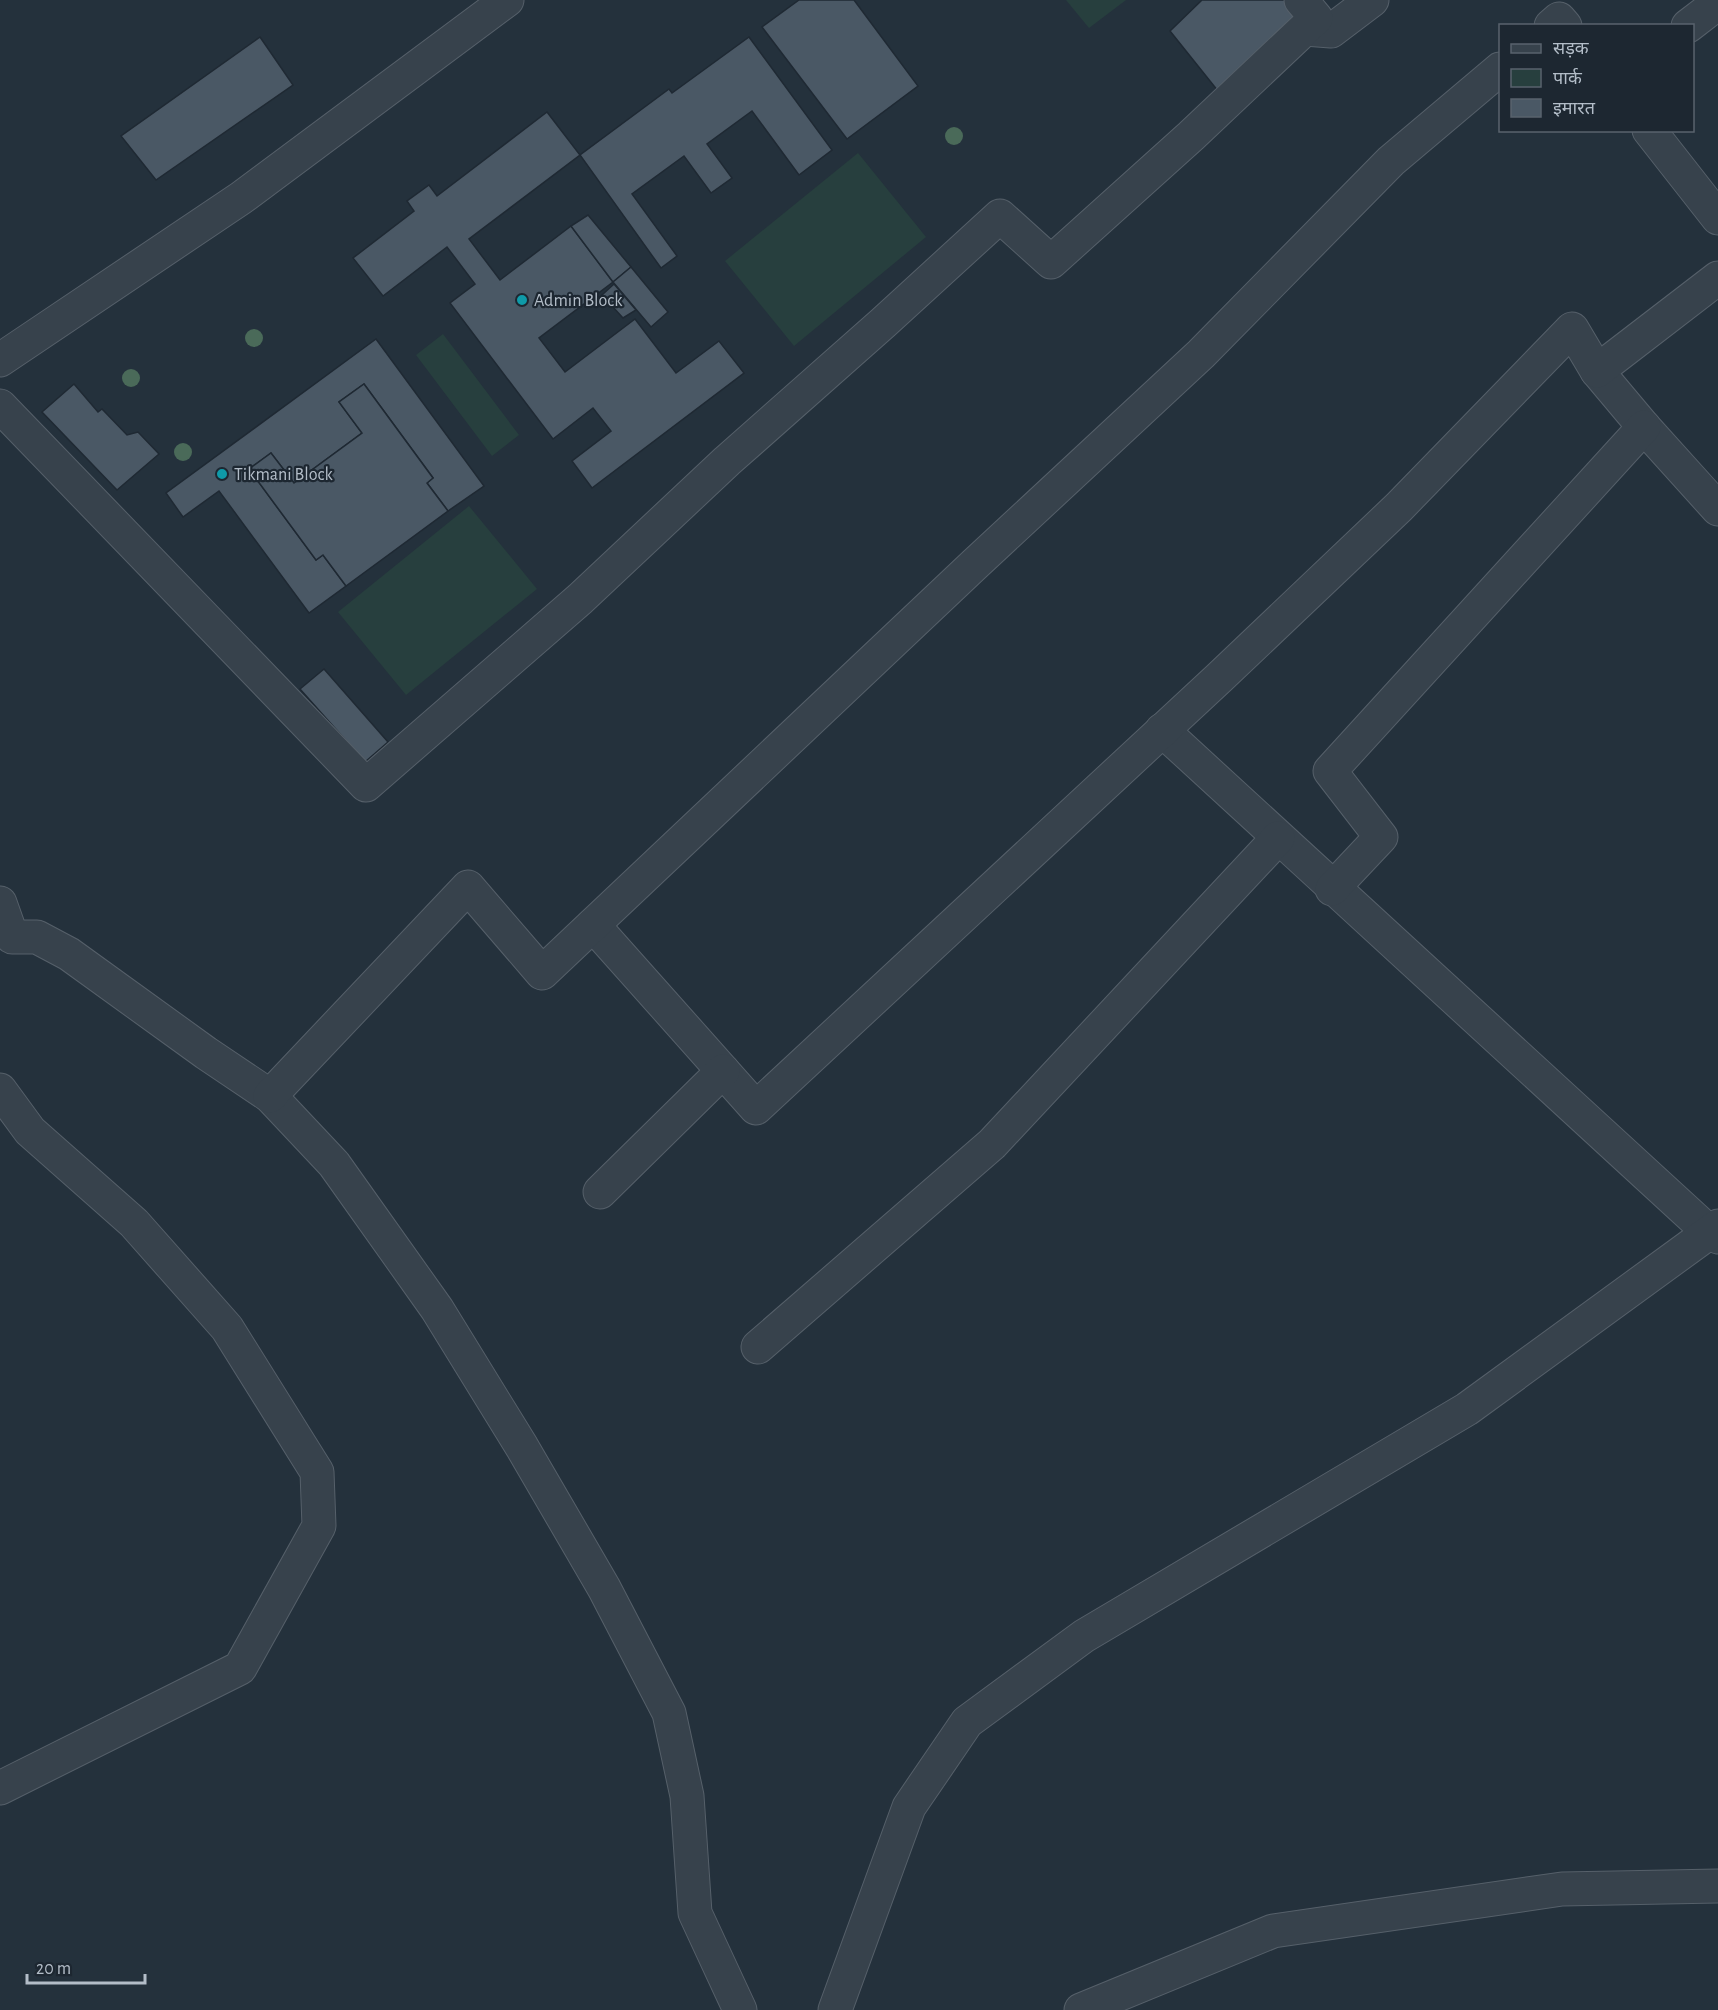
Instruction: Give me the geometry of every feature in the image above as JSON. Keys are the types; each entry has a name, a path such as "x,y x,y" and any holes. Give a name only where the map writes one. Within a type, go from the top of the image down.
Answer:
{"street":[{"path":"0,360 241,198 507,0"},
{"path":"0,406 366,785 580,599 727,461 1000,216 1052,262 1191,136 1303,15 1331,32 1372,0"},
{"path":"1691,24 1718,3"},
{"path":"270,1096 468,887 542,973 1201,354 1391,161 1499,70"},
{"path":"1650,132 1718,218"},
{"path":"1597,371 1718,278"},
{"path":"592,925 756,1108 1399,507 1572,329 1597,371 1718,509"},
{"path":"1332,888 1381,837 1330,771 1644,427"},
{"path":"835,2010 909,1807 967,1722 1084,1636 1467,1409 1715,1232 1332,888 1162,730"},
{"path":"758,1347 992,1144 1278,838"},
{"path":"0,903 6,947 38,937 69,954 206,1053 270,1096 334,1164 437,1309 522,1447 604,1588 669,1713 687,1796 695,1913 740,2010"},
{"path":"600,1192 723,1071"},
{"path":"0,1090 30,1131 134,1223 227,1328 317,1472 319,1526 240,1668 0,1788"},
{"path":"1081,2010 1273,1931 1562,1889 1718,1886"}],"green space":[{"path":"1066,0 1126,0 1089,28"},
{"path":"858,153 926,237 794,346 725,261"},
{"path":"443,334 519,435 492,456 416,355"},
{"path":"469,506 537,589 406,695 338,612"}],"building":[{"path":"799,0 854,0 918,86 847,139 762,27"},
{"path":"1202,0 1284,0 1296,15 1218,91 1170,31"},
{"path":"260,37 293,85 156,180 121,136"},
{"path":"749,37 832,150 799,175 752,111 707,144 732,178 711,193 684,156 632,194 677,256 661,268 580,155 669,89 672,93"},
{"name":"Admin Block","path":"547,112 580,155 469,239 500,280 571,226 613,282 539,338 565,372 635,319 676,373 719,341 744,373 592,488 572,461 611,431 593,408 553,439 450,303 475,284 447,247 383,296 353,258 414,211 407,201 429,185 437,196"},
{"path":"588,215 631,267 613,282 571,226"},
{"path":"631,267 668,312 651,327 613,282"},
{"path":"614,284 636,310 623,318 602,295"},
{"name":"Tikmani Block","path":"376,339 484,486 448,511 427,483 433,478 364,384 339,402 362,433 294,483 271,453 249,469 316,560 323,555 346,586 309,613 219,491 183,517 166,493"},
{"path":"74,384 98,412 102,409 127,435 138,432 159,454 117,490 42,412"},
{"path":"364,384 433,478 427,483 448,511 346,586 323,555 316,560 249,469 271,453 294,483 362,433 339,402"},
{"path":"324,669 388,742 365,762 300,689"}],"place":[{"name":"Admin Block","path":"522,300"},
{"name":"Tikmani Block","path":"222,474"}]}
